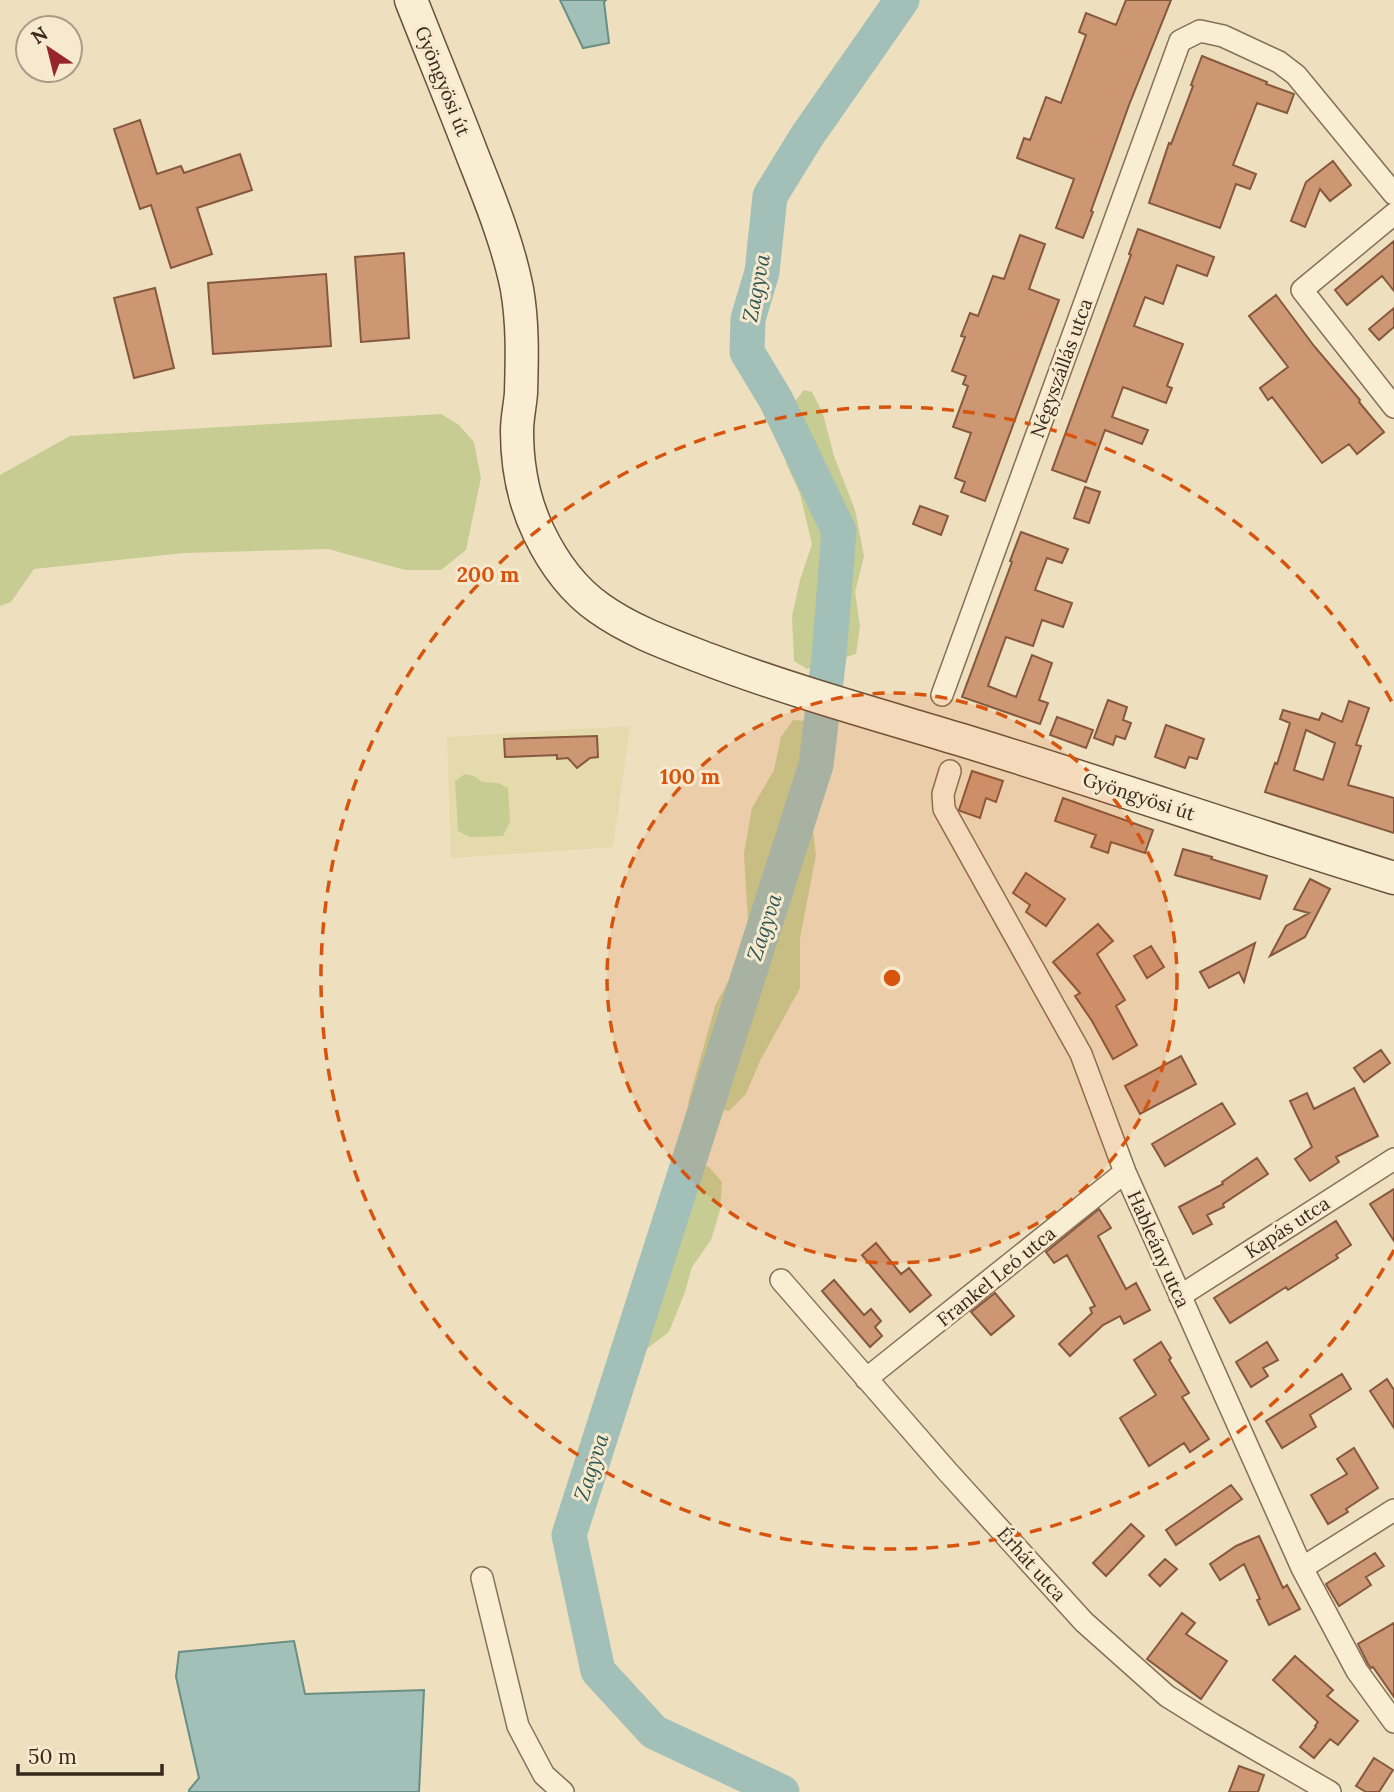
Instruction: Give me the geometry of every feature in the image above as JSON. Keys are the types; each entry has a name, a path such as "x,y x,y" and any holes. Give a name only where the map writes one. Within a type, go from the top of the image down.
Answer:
{"street":[{"name":"Gyöngyösi út","path":"411,0 475,161 512,265 521,313 522,340 517,428 519,463 526,499 537,530 553,559 575,589 600,610 655,638 755,677 1394,878"},
{"name":"Négyszállás utca","path":"942,695 1180,41 1200,31 1223,36 1279,62 1296,75 1394,194"},
{"path":"1394,214 1302,290 1394,407"},
{"name":"Hableány utca","path":"950,771 943,794 944,809 1081,1054 1125,1172 1302,1568 1357,1671 1394,1722"},
{"name":"Kapás utca","path":"1180,1296 1394,1159"},
{"name":"Frankel Leó utca","path":"866,1379 1125,1172"},
{"name":"Érhát utca","path":"781,1280 866,1379 1094,1632 1167,1696 1330,1792"},
{"path":"1302,1568 1394,1510"},
{"path":"482,1578 518,1726 544,1775 563,1792"}],"shaded area":[{"path":"630,726 613,847 451,858 447,737"}],"green space":[{"path":"804,390 812,392 823,414 834,456 855,510 864,556 855,592 860,626 856,654 807,669 794,661 792,616 812,544 800,494 786,463 792,405"},
{"path":"441,414 459,425 474,442 481,478 466,550 441,570 405,570 328,549 184,553 34,569 11,602 0,606 0,475 70,436"},
{"path":"793,720 807,721 829,757 813,830 816,855 800,938 800,988 760,1061 746,1094 729,1111 688,1103 715,1006 737,965 748,919 744,853 752,808 774,770 781,737"},
{"path":"465,774 482,782 498,783 508,788 510,822 503,836 470,837 458,831 455,781"},
{"path":"677,1160 709,1167 722,1182 720,1210 711,1240 692,1267 669,1332 644,1351 620,1337"}],"water":[{"path":"560,0 606,0 604,2 609,43 583,48"},
{"path":"294,1641 305,1694 424,1690 419,1792 189,1792 199,1778 176,1677 179,1652"}],"building":[{"path":"1126,0 1171,0 1129,105 1083,238 1056,228 1074,179 1017,158 1024,138 1030,140 1046,97 1061,103 1086,35 1079,32 1086,13 1116,25"},
{"path":"1202,56 1294,94 1287,113 1257,103 1233,165 1256,174 1250,189 1236,184 1220,228 1149,203"},
{"path":"140,120 157,174 181,166 184,173 240,154 252,190 197,208 212,254 171,268 151,205 140,209 114,129"},
{"path":"1333,161 1351,185 1330,201 1320,189 1305,227 1291,221 1306,182"},
{"path":"1138,229 1214,257 1207,276 1177,265 1163,304 1145,297 1134,326 1183,344 1167,386 1172,388 1166,403 1123,387 1112,417 1148,430 1142,444 1105,430 1086,482 1052,470 1131,255 1129,254"},
{"path":"1020,235 1045,244 1029,289 1059,300 985,501 961,492 965,482 955,478 971,433 953,427 968,386 963,384 966,376 952,371 965,337 961,336 970,313 978,316 993,276 1004,279"},
{"path":"1394,241 1394,291 1382,276 1347,305 1335,290"},
{"path":"404,253 409,338 361,342 355,257"},
{"path":"326,274 331,346 213,354 208,283"},
{"path":"155,288 174,368 134,378 114,298"},
{"path":"1276,295 1384,432 1357,454 1349,444 1322,463 1272,397 1268,400 1260,388 1288,367 1249,316"},
{"path":"1394,308 1394,327 1379,340 1369,329"},
{"path":"1085,487 1100,492 1089,523 1074,518"},
{"path":"920,506 948,516 941,535 913,524"},
{"path":"1021,532 1068,549 1062,563 1047,558 1035,590 1072,603 1063,627 1042,620 1033,646 1006,637 988,686 1016,697 1032,655 1052,663 1039,700 1048,703 1040,724 962,697"},
{"path":"1108,700 1127,707 1123,720 1131,723 1125,739 1116,736 1113,745 1094,738"},
{"path":"1349,701 1369,708 1356,745 1361,746 1348,785 1394,798 1394,833 1265,792 1290,723 1280,719 1283,710 1319,720 1322,713 1342,722","holes":["1306,730 1335,743 1323,780 1294,770"]},
{"path":"1057,717 1093,730 1086,748 1050,735"},
{"path":"1166,725 1204,739 1197,759 1189,757 1185,768 1155,757"},
{"path":"597,736 598,757 590,758 577,768 568,758 557,759 557,755 505,757 504,739"},
{"path":"972,771 1003,781 996,802 986,798 980,818 959,810"},
{"path":"1063,798 1153,830 1145,853 1111,842 1108,853 1091,847 1096,835 1055,821"},
{"path":"1183,849 1267,876 1260,899 1175,875"},
{"path":"1026,873 1065,899 1046,926 1026,912 1030,905 1013,893"},
{"path":"1310,879 1330,889 1305,937 1270,956 1286,926 1309,913 1294,909"},
{"path":"1098,924 1113,941 1097,954 1125,1000 1116,1006 1137,1045 1113,1059 1075,996 1080,993 1053,962"},
{"path":"1255,943 1244,982 1239,972 1209,988 1200,972"},
{"path":"1151,946 1164,967 1147,978 1134,956"},
{"path":"1381,1050 1390,1063 1364,1082 1354,1068"},
{"path":"1181,1056 1196,1084 1140,1114 1125,1086"},
{"path":"1354,1088 1378,1136 1336,1157 1339,1162 1310,1181 1295,1159 1312,1147 1290,1101 1307,1093 1314,1109"},
{"path":"1222,1103 1235,1124 1165,1166 1152,1144"},
{"path":"1257,1158 1268,1174 1223,1204 1224,1207 1207,1215 1212,1224 1193,1234 1179,1207 1223,1184 1222,1182"},
{"path":"1394,1189 1394,1241 1370,1204"},
{"path":"1099,1209 1111,1228 1098,1236 1126,1289 1136,1283 1150,1310 1124,1324 1120,1316 1103,1325 1070,1356 1059,1344 1092,1313 1090,1308 1095,1306 1067,1255 1054,1263 1046,1252"},
{"path":"1336,1221 1351,1245 1336,1255 1338,1258 1230,1323 1214,1298"},
{"path":"876,1243 901,1274 909,1268 931,1295 910,1312 862,1255"},
{"path":"834,1280 864,1315 871,1309 881,1321 875,1327 882,1336 870,1347 822,1291"},
{"path":"995,1293 1014,1316 991,1335 971,1312"},
{"path":"1161,1342 1189,1393 1182,1397 1209,1439 1190,1452 1184,1443 1149,1466 1120,1418 1156,1395 1134,1360"},
{"path":"1267,1342 1278,1360 1263,1368 1268,1376 1251,1387 1236,1362"},
{"path":"1342,1374 1351,1389 1310,1415 1316,1427 1282,1448 1266,1421"},
{"path":"1387,1379 1394,1390 1394,1428 1370,1391"},
{"path":"1354,1448 1378,1488 1328,1524 1311,1495 1347,1474 1337,1459"},
{"path":"1231,1485 1242,1499 1176,1545 1166,1530"},
{"path":"1131,1524 1144,1536 1106,1576 1093,1563"},
{"path":"1259,1536 1283,1588 1287,1585 1300,1609 1269,1625 1244,1564 1220,1580 1210,1564 1236,1546"},
{"path":"1375,1553 1384,1566 1366,1577 1371,1585 1339,1606 1326,1584"},
{"path":"1165,1559 1177,1569 1160,1586 1149,1575"},
{"path":"1182,1613 1195,1623 1186,1634 1227,1661 1201,1699 1147,1659"},
{"path":"1394,1623 1394,1697 1368,1664 1358,1644"},
{"path":"1295,1656 1333,1690 1327,1696 1358,1721 1338,1745 1330,1739 1314,1758 1300,1747 1318,1722 1273,1680"},
{"path":"1374,1758 1393,1770 1379,1792 1366,1792 1356,1786"},
{"path":"1239,1766 1264,1775 1258,1792 1229,1792"}],"waterway":[{"name":"Zagyva","path":"782,1792 654,1732 598,1671 569,1535 816,765 829,656 839,531 776,400 747,352 748,319 762,272 770,196 807,136 902,0"}]}
